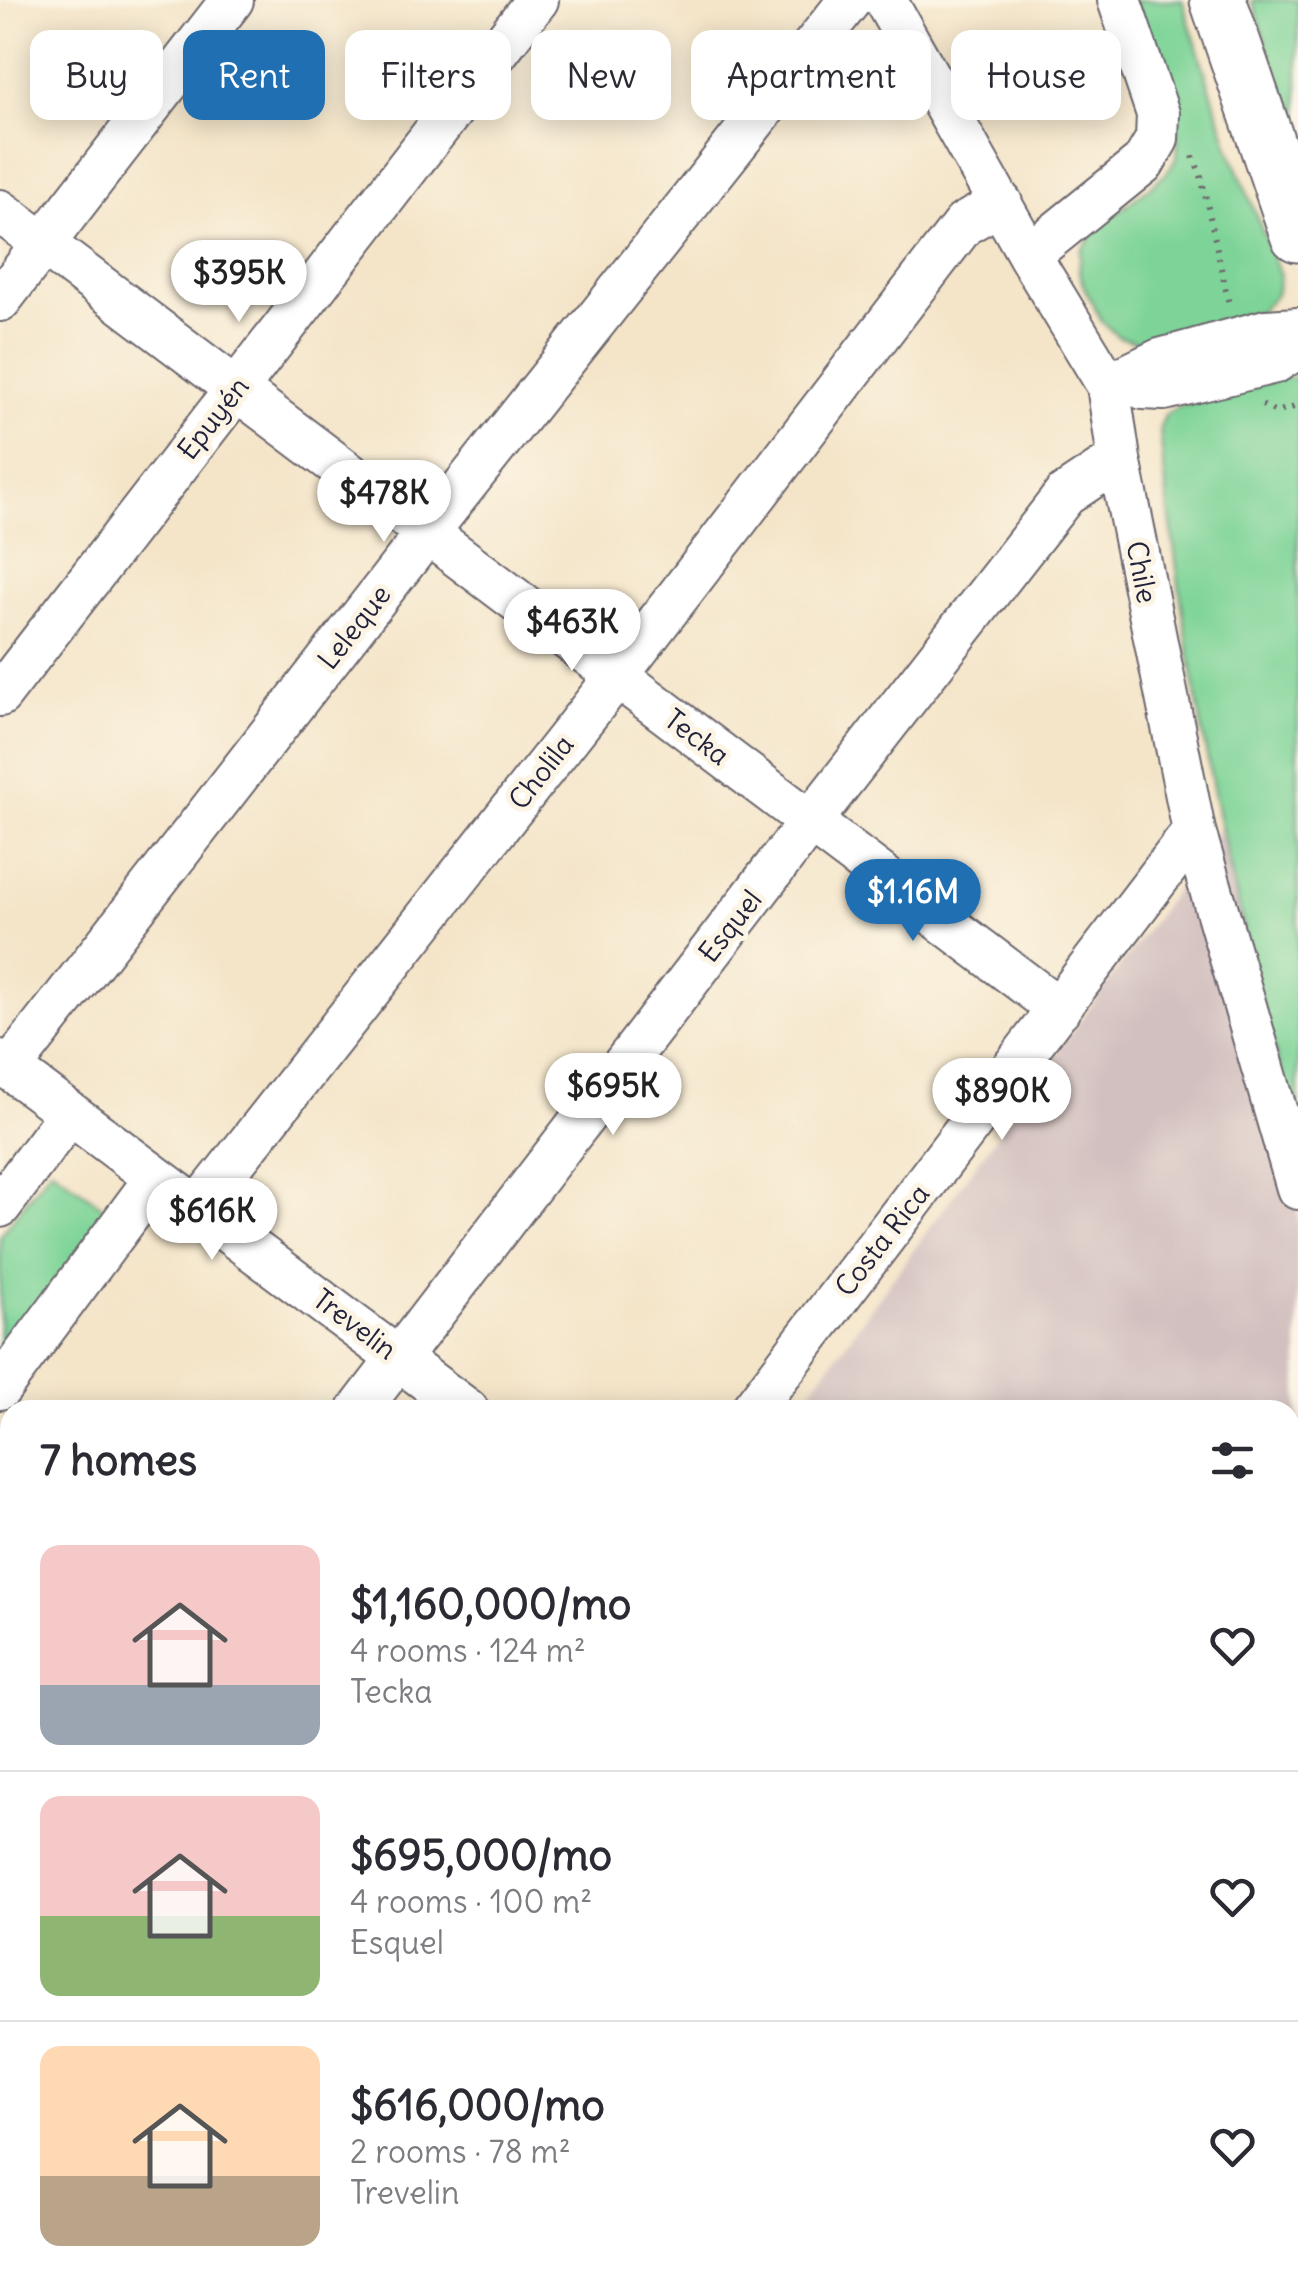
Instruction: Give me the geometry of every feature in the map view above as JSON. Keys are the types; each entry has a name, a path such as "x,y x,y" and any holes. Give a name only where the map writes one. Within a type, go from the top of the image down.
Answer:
{"main road":[{"path":"1218,0 1298,234"}],"street":[{"path":"0,300 232,0"},
{"name":"Epuyén","path":"0,695 537,0"},
{"path":"1029,255 1142,163 1157,139 1158,114 1119,0"},
{"name":"Chile","path":"876,1 1001,202 1108,386 1119,459 1194,831 1298,1188"},
{"name":"Leleque","path":"5,1065 427,533 876,1"},
{"name":"Cholila","path":"198,1208 616,677 964,224 1001,202"},
{"name":"Tecka","path":"0,212 1059,1010"},
{"path":"1243,354 1266,331 1298,329"},
{"path":"1108,386 1160,360 1243,354 1275,362 1298,347"},
{"name":"Esquel","path":"367,1400 1065,494 1119,459"},
{"name":"Costa Rica","path":"760,1400 1194,831"},
{"name":"Trevelin","path":"5,1065 454,1400"},
{"path":"0,1206 69,1114"},
{"path":"0,1388 156,1178"}],"path":[{"path":"1190,148 1201,176 1230,312 1256,396 1262,406 1276,412 1298,406"}],"shaded area":[{"path":"1298,722 1298,1400 804,1400"}],"green space":[{"path":"1134,0 1182,0 1230,150 1280,275 1276,295 1260,311 1139,342 1119,337 1102,322 1079,271 1081,250 1097,229 1166,174 1177,158 1178,131"},
{"path":"1252,0 1298,0 1298,143"},
{"path":"1284,377 1298,379 1298,1133 1243,927 1213,788 1188,648 1160,427 1166,414 1180,406"},
{"path":"51,1168 110,1212 0,1359 0,1236"}]}
